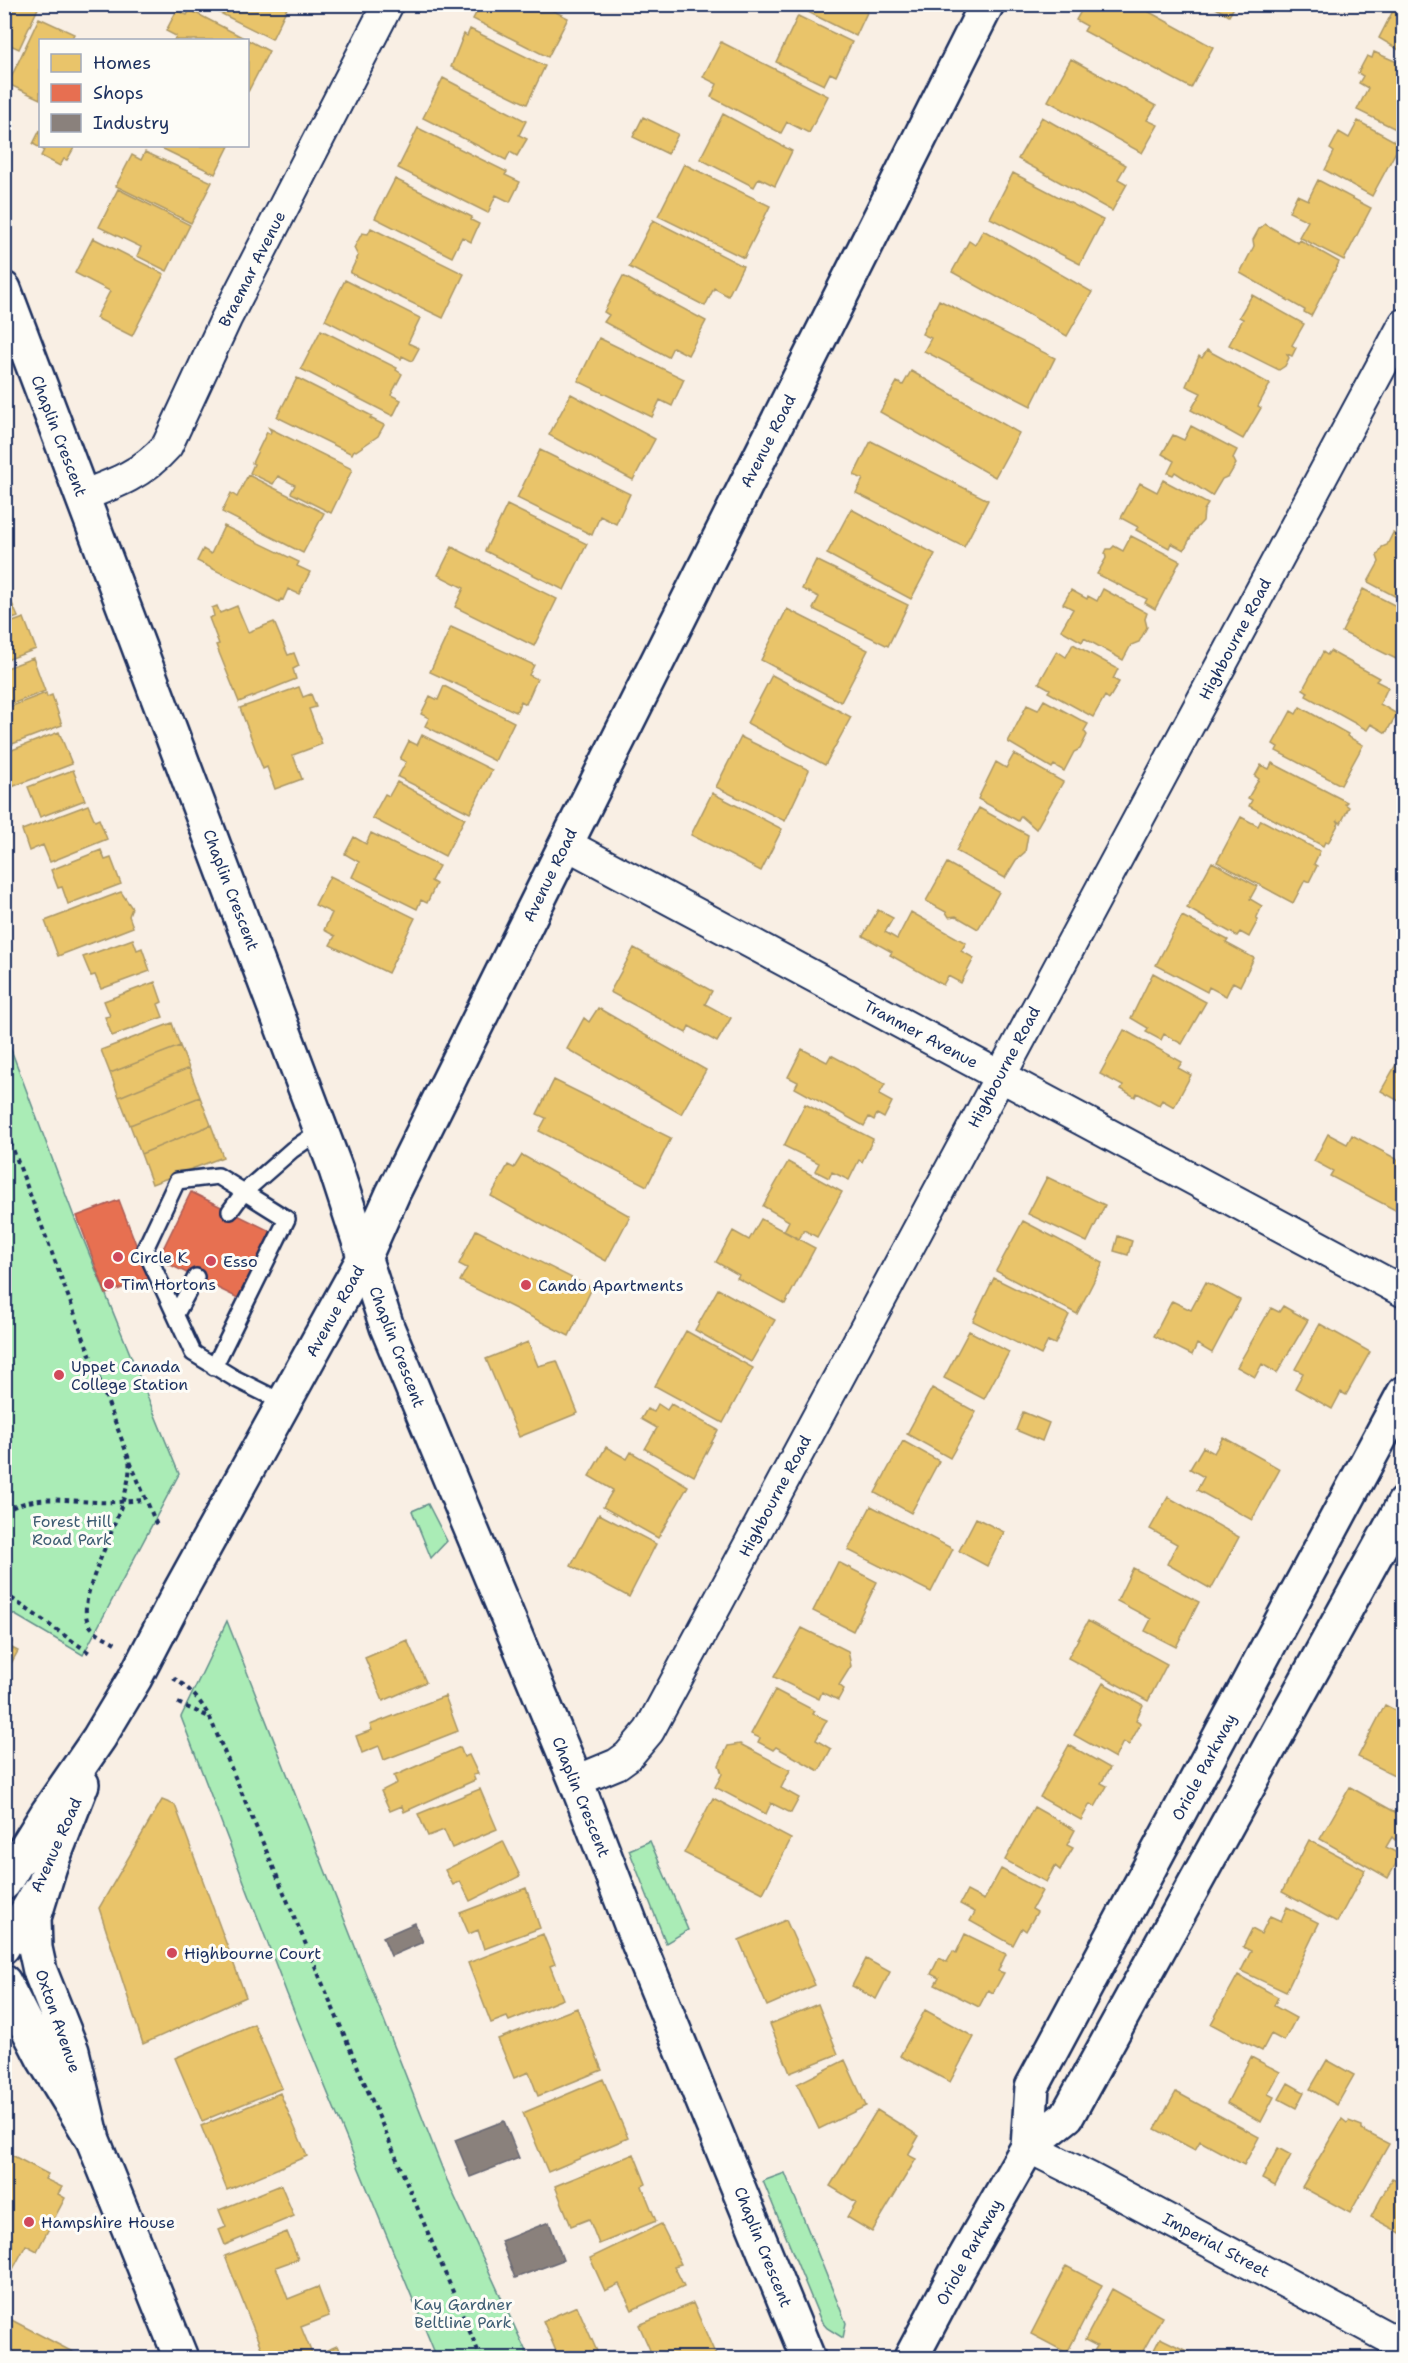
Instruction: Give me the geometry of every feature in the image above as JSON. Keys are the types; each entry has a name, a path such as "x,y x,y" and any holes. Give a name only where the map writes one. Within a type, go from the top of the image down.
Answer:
{"street":[{"name":"Braemar Avenue","path":"82,496 138,472 167,446 226,319 388,4"},
{"name":"Avenue Road","path":"4,1883 48,1812 99,1738 145,1661 179,1593 365,1256 393,1193 566,844 987,4"},
{"name":"Chaplin Crescent","path":"4,289 321,1130 387,1327 576,1781 637,1940 808,2358"},
{"name":"Highbourne Road","path":"576,1781 617,1764 628,1756 649,1731 1404,324"},
{"name":"Tranmer Avenue","path":"566,844 1404,1292"},
{"name":"Oriole Parkway","path":"1028,2147 1032,2088 1404,1393"},
{"name":"Oriole Parkway","path":"911,2358 1028,2147 1067,2116 1404,1503"},
{"name":"Avenue Road","path":"4,1948 50,1866 99,1738"},
{"name":"Oxton Avenue","path":"50,1866 34,1918 35,1948 40,1971 72,2051 93,2140 181,2358"},
{"name":"Oxton Avenue","path":"4,1982 43,2058 93,2140"},
{"name":"Imperial Street","path":"1028,2147 1404,2346"}],"lane":[{"path":"230,1211 244,1192 292,1150 321,1130"},
{"path":"214,1367 287,1219 218,1176 177,1181 145,1249 193,1353 214,1367 284,1403"},
{"path":"176,1314 196,1277"}],"path":[{"path":"4,1125 129,1459 158,1528"},
{"path":"104,1636 89,1625 85,1613 93,1580 124,1502 130,1477 129,1459"},
{"path":"4,1512 15,1506 60,1498 97,1502 145,1500"},
{"path":"4,1593 91,1654"},
{"path":"180,1682 188,1686 199,1699 210,1718 481,2358"},
{"path":"178,1703 210,1718"}],"green space":[{"name":"Forest Hill Road Park","path":"4,1031 73,1214 179,1474 83,1655 5,1609"},
{"path":"428,1504 447,1541 431,1558 412,1511"},
{"name":"Kay Gardner Beltline Park","path":"227,1621 446,2178 529,2358 437,2358 287,1994 181,1717"},
{"path":"650,1841 688,1930 666,1943 629,1850"},
{"path":"785,2173 846,2323 843,2338 827,2328 821,2321 763,2181"}],"building: Homes":[{"path":"4,4 40,4 19,49 4,42"},
{"path":"202,4 289,4 272,39"},
{"path":"481,4 540,4 568,18 548,57 473,19"},
{"path":"792,4 871,4 856,36"},
{"path":"1085,4 1135,4 1213,47 1191,88 1084,31 1087,26 1076,20"},
{"path":"1209,4 1236,4 1229,16"},
{"path":"1396,5 1404,8 1404,53 1379,38"},
{"path":"177,10 187,15 190,10 246,39 174,39 176,36 166,31"},
{"path":"798,16 852,42 836,76 830,73 824,85 776,62"},
{"path":"39,18 74,34 72,39 39,39 39,99 8,84"},
{"path":"470,29 545,66 527,104 451,67 464,34 467,36"},
{"path":"249,41 269,51 249,90"},
{"path":"721,42 828,96 809,133 787,122 781,133 711,97 717,84 703,77"},
{"path":"1374,52 1404,65 1404,133 1357,110 1368,88 1359,83 1363,76 1358,73 1367,56 1372,58"},
{"path":"1071,59 1156,106 1147,120 1158,125 1142,153 1048,101"},
{"path":"443,78 526,121 519,135 527,139 517,156 510,152 506,160 423,118"},
{"path":"723,114 792,151 775,186 759,178 754,187 700,159"},
{"path":"643,117 678,134 668,154 633,137"},
{"path":"1042,117 1126,165 1118,179 1127,184 1112,211 1018,159"},
{"path":"1358,121 1400,144 1372,196 1325,170 1334,152 1330,149 1339,132 1349,138"},
{"path":"418,128 507,172 505,175 520,182 510,202 496,195 488,213 398,168"},
{"path":"39,132 39,147 74,147 67,160 64,159 60,166 41,156 44,150 33,144"},
{"path":"159,147 228,147 215,174"},
{"path":"145,152 212,182 191,223 116,186 132,155 141,160"},
{"path":"684,164 770,206 744,258 658,216"},
{"path":"1013,173 1103,220 1080,264 990,218"},
{"path":"395,179 472,217 471,220 479,224 471,242 462,237 452,257 375,218"},
{"path":"1318,180 1371,208 1344,260 1299,237 1308,221 1289,212 1297,195 1308,200"},
{"path":"118,189 190,225 167,271 137,256 141,247 99,227"},
{"path":"653,220 743,266 728,296 714,288 705,306 629,267"},
{"path":"1265,224 1298,243 1300,240 1339,262 1311,316 1304,312 1305,310 1240,273 1254,246 1253,240"},
{"path":"371,228 464,274 443,318 350,273 358,256 354,248 362,233 368,234"},
{"path":"983,230 1092,292 1067,336 952,272 969,241 975,245"},
{"path":"93,238 164,274 132,336 96,318 110,291 75,273"},
{"path":"623,276 706,321 688,355 673,347 668,357 604,322 609,315 604,312"},
{"path":"345,280 420,318 408,343 419,348 412,361 402,356 401,359 325,320"},
{"path":"1252,295 1304,324 1292,345 1296,348 1292,356 1287,354 1289,358 1285,366 1279,370 1229,345 1243,319 1239,317"},
{"path":"939,300 1055,358 1031,406 924,351 931,338 922,334"},
{"path":"321,330 397,368 396,370 402,374 391,395 401,400 393,416 301,369"},
{"path":"599,338 684,379 672,406 660,400 652,417 578,381"},
{"path":"1207,350 1270,384 1258,406 1261,408 1243,439 1191,410 1201,393 1186,386 1199,356 1202,358"},
{"path":"911,371 1019,433 995,477 880,412 897,382 903,385"},
{"path":"297,378 372,416 370,418 384,425 378,436 356,451 354,450 352,454 277,417"},
{"path":"571,394 655,439 633,480 549,435"},
{"path":"1191,426 1237,450 1233,458 1236,464 1229,476 1222,479 1212,496 1175,472 1173,475 1168,473 1174,461 1162,454 1173,435 1184,440"},
{"path":"269,428 352,470 331,513 291,493 295,485 278,476 273,484 250,473 254,464 252,463 267,432 270,434"},
{"path":"871,441 988,500 964,547 856,493 863,479 854,475"},
{"path":"540,450 630,494 616,524 600,516 592,535 517,498"},
{"path":"248,475 324,513 303,553 222,512 231,493 237,497"},
{"path":"1163,480 1208,504 1204,510 1203,521 1194,531 1184,550 1171,543 1169,548 1136,530 1138,527 1121,518 1140,483 1157,492"},
{"path":"507,505 587,544 564,590 485,551"},
{"path":"851,509 935,554 911,599 827,554"},
{"path":"224,526 299,562 297,566 310,572 299,594 288,589 283,600 279,602 197,561 203,549 211,554"},
{"path":"1393,533 1404,539 1404,601 1368,582 1379,562 1377,556 1382,547 1387,545"},
{"path":"1131,536 1180,561 1155,609 1145,603 1147,599 1097,574 1106,558 1107,549 1114,546 1123,551"},
{"path":"452,547 557,599 534,646 455,607 464,588 438,575"},
{"path":"816,560 908,605 888,646 813,609 819,597 802,589"},
{"path":"4,585 18,617 4,622"},
{"path":"1103,589 1147,613 1145,619 1147,627 1139,642 1131,645 1123,660 1084,638 1082,642 1061,630 1073,609 1063,604 1071,590 1087,599 1088,596 1097,601"},
{"path":"1363,589 1404,610 1404,663 1342,632"},
{"path":"217,606 220,613 237,606 248,632 274,622 288,655 294,653 299,666 293,669 296,679 239,702 216,645 219,644 209,618 214,616 212,608"},
{"path":"787,609 868,650 841,702 761,660"},
{"path":"24,618 36,649 4,661 4,625"},
{"path":"451,627 534,665 529,675 537,679 526,704 521,701 516,712 430,672"},
{"path":"1073,644 1118,669 1113,679 1119,682 1109,699 1105,696 1093,717 1048,692 1050,689 1039,683 1057,651 1066,657"},
{"path":"1330,651 1379,678 1376,681 1388,687 1380,704 1397,714 1386,733 1371,724 1367,730 1306,696 1308,692 1303,689 1323,652 1327,655"},
{"path":"33,658 45,691 4,707 4,669"},
{"path":"772,675 851,717 825,765 747,723"},
{"path":"444,686 514,722 495,761 425,726 429,718 421,714 430,696 438,700"},
{"path":"299,687 303,697 311,694 316,707 309,709 322,744 293,755 302,779 275,789 267,767 263,769 240,708"},
{"path":"46,693 47,697 52,695 62,725 7,746 4,741 4,709"},
{"path":"1044,700 1088,724 1084,731 1087,735 1080,749 1074,752 1064,771 1054,765 1052,768 1008,742 1027,705 1038,710"},
{"path":"1300,707 1363,745 1341,785 1276,751 1278,747 1273,744 1291,711 1296,714"},
{"path":"59,732 72,764 9,788 4,778 4,753"},
{"path":"422,735 492,770 470,813 398,777 406,762 400,759 409,741 417,745"},
{"path":"741,737 809,770 785,821 716,787"},
{"path":"1014,754 1063,782 1036,829 1021,816 1018,821 978,799 996,762 1006,768"},
{"path":"1272,763 1347,802 1345,804 1349,807 1341,823 1337,820 1339,823 1328,843 1325,842 1323,846 1249,806 1252,800 1248,798 1259,779 1255,776 1261,765 1269,769"},
{"path":"73,770 85,800 40,817 28,787"},
{"path":"397,782 465,818 445,856 372,818 385,794 389,796"},
{"path":"712,793 782,829 761,871 691,835"},
{"path":"88,805 95,821 99,819 107,839 50,862 43,845 29,851 22,830"},
{"path":"979,808 1028,835 1025,852 1016,860 1005,878 956,851"},
{"path":"1241,817 1258,826 1261,820 1320,851 1314,864 1317,866 1309,882 1305,880 1293,903 1217,862"},
{"path":"371,833 439,866 431,881 436,884 427,903 421,900 417,909 352,877 359,862 345,854 354,837 366,844"},
{"path":"101,850 105,860 111,858 121,884 68,904 62,887 58,888 51,870"},
{"path":"1212,862 1257,886 1250,899 1262,906 1249,937 1240,932 1237,936 1187,908"},
{"path":"947,863 999,892 978,929 956,916 949,917 946,912 926,901"},
{"path":"330,876 415,918 388,973 330,945 335,936 324,930 332,913 315,905"},
{"path":"121,892 132,908 129,916 133,927 58,956 45,921"},
{"path":"878,910 893,918 885,932 897,939 911,912 966,943 961,951 974,958 961,983 948,976 943,985 890,955 892,952 863,936"},
{"path":"1182,916 1228,940 1226,943 1254,958 1240,986 1233,982 1226,996 1209,987 1207,992 1156,965"},
{"path":"133,939 137,950 142,948 150,971 101,989 95,975 91,976 83,957"},
{"path":"634,948 712,991 705,1004 731,1018 717,1042 689,1026 686,1033 610,992"},
{"path":"1153,973 1206,1002 1182,1044 1164,1034 1161,1040 1146,1032 1148,1028 1131,1018"},
{"path":"155,982 162,1002 158,1004 163,1017 112,1036 105,1017 110,1016 104,1001"},
{"path":"598,1008 706,1070 681,1114 567,1049 584,1018 589,1022"},
{"path":"172,1023 180,1046 110,1073 101,1050"},
{"path":"1124,1030 1182,1062 1178,1068 1191,1075 1174,1107 1162,1100 1159,1105 1137,1093 1135,1097 1121,1089 1123,1086 1100,1074"},
{"path":"180,1046 189,1068 119,1097 110,1073"},
{"path":"802,1049 827,1062 831,1055 885,1084 879,1095 892,1102 884,1118 877,1114 874,1120 869,1117 864,1126 795,1088 798,1082 788,1077"},
{"path":"1397,1063 1404,1067 1404,1104 1381,1091"},
{"path":"189,1068 200,1097 130,1125 119,1097"},
{"path":"554,1080 671,1138 647,1186 539,1131 546,1118 537,1114"},
{"path":"200,1097 211,1125 141,1154 130,1125"},
{"path":"805,1104 873,1139 862,1162 859,1160 849,1180 832,1172 829,1178 815,1171 819,1163 784,1146"},
{"path":"211,1125 223,1157 152,1184 141,1154"},
{"path":"1328,1134 1347,1144 1352,1135 1404,1163 1404,1208 1402,1207 1399,1212 1330,1176 1333,1171 1314,1161"},
{"name":"Cando Apartments","path":"522,1155 630,1216 606,1261 491,1196 508,1165 514,1168"},
{"path":"788,1162 842,1192 817,1237 804,1230 799,1239 784,1231 789,1221 763,1206"},
{"path":"1047,1177 1105,1205 1087,1242 1028,1214"},
{"path":"761,1219 815,1248 785,1304 737,1278 739,1275 716,1262 733,1231 749,1240"},
{"path":"1023,1221 1103,1263 1077,1314 996,1271"},
{"name":"Cando Apartments","path":"476,1230 592,1288 569,1336 460,1281 467,1268 459,1264"},
{"path":"1118,1236 1132,1241 1128,1255 1114,1251"},
{"path":"994,1278 1069,1315 1055,1344 1048,1341 1041,1355 973,1321"},
{"path":"1206,1282 1240,1300 1212,1353 1197,1344 1192,1355 1154,1336 1172,1301 1191,1310"},
{"path":"718,1289 775,1320 751,1362 695,1330"},
{"path":"1283,1306 1308,1320 1277,1373 1262,1364 1255,1377 1237,1367 1271,1308 1279,1312"},
{"path":"1320,1324 1370,1352 1346,1395 1341,1392 1332,1409 1295,1388 1303,1373 1295,1369"},
{"path":"686,1331 753,1368 723,1423 655,1386"},
{"path":"969,1331 1009,1352 984,1399 944,1378"},
{"path":"528,1342 538,1366 557,1361 578,1413 519,1437 486,1359"},
{"path":"932,1388 976,1412 950,1458 907,1434"},
{"path":"658,1404 667,1410 671,1404 718,1430 694,1476 645,1449 657,1428 641,1419 647,1409 654,1412"},
{"path":"1023,1412 1049,1423 1042,1441 1016,1430"},
{"path":"1223,1437 1280,1469 1252,1520 1197,1490 1204,1477 1190,1469 1203,1447 1214,1453"},
{"path":"903,1441 939,1461 911,1513 875,1493"},
{"path":"606,1447 627,1459 631,1452 688,1486 658,1538 603,1507 613,1490 589,1476"},
{"path":"1168,1497 1239,1537 1211,1589 1167,1564 1177,1544 1150,1529"},
{"path":"871,1506 953,1549 931,1592 848,1550"},
{"path":"599,1514 656,1544 629,1597 571,1566"},
{"path":"976,1518 1004,1532 987,1566 959,1551"},
{"path":"838,1562 877,1582 853,1631 813,1611"},
{"path":"1133,1568 1199,1602 1176,1647 1145,1631 1151,1619 1117,1601"},
{"path":"1088,1621 1167,1664 1148,1701 1068,1658"},
{"path":"802,1628 848,1651 851,1666 839,1685 844,1689 838,1700 822,1692 819,1699 774,1677"},
{"path":"4,1637 12,1642 10,1647 18,1651 4,1676"},
{"path":"407,1640 426,1682 383,1701 365,1658"},
{"path":"1103,1683 1143,1705 1136,1720 1141,1723 1129,1745 1123,1742 1115,1758 1074,1735"},
{"path":"775,1690 827,1720 816,1740 831,1749 819,1771 776,1747 773,1750 758,1742 760,1738 751,1734"},
{"path":"445,1696 458,1731 384,1760 379,1746 362,1753 356,1736 372,1730 370,1725"},
{"path":"1385,1705 1404,1715 1404,1767 1398,1777 1358,1757"},
{"path":"740,1744 790,1770 781,1788 799,1798 791,1813 771,1803 766,1814 715,1787 722,1774 719,1765 728,1746"},
{"path":"1069,1745 1110,1768 1101,1783 1107,1786 1095,1807 1090,1804 1081,1820 1040,1797"},
{"path":"460,1747 464,1757 469,1755 478,1774 473,1775 475,1780 404,1812 402,1806 390,1811 381,1791 397,1783 394,1776"},
{"path":"1350,1787 1404,1817 1404,1825 1395,1840 1392,1837 1386,1847 1401,1855 1388,1878 1320,1839"},
{"path":"480,1789 497,1829 452,1848 444,1830 428,1836 418,1814"},
{"path":"713,1798 791,1839 763,1893 684,1853"},
{"name":"Highbourne Court","path":"162,1800 175,1805 246,1997 143,2044 99,1908"},
{"path":"1034,1807 1075,1830 1067,1845 1073,1848 1060,1870 1055,1866 1046,1882 1005,1860"},
{"path":"1309,1840 1365,1870 1337,1922 1282,1892"},
{"path":"503,1841 520,1876 470,1901 460,1881 453,1885 445,1870"},
{"path":"1001,1869 1042,1891 1032,1909 1037,1912 1026,1931 1022,1928 1013,1945 970,1921 975,1912 960,1904 967,1891 984,1900"},
{"path":"526,1888 540,1928 484,1949 478,1930 469,1934 460,1913"},
{"path":"1287,1907 1319,1923 1286,1992 1241,1971 1251,1951 1243,1947 1252,1929 1261,1934 1270,1916 1281,1921"},
{"path":"786,1920 815,1985 767,2006 739,1940"},
{"path":"543,1934 555,1964 550,1966 563,1999 509,2021 507,2017 491,2023 468,1963"},
{"path":"965,1934 1006,1954 998,1971 1004,1973 993,1993 988,1990 979,2007 935,1985 939,1978 931,1974 939,1958 947,1962 953,1951 956,1953"},
{"path":"866,1959 890,1972 876,1999 852,1986"},
{"path":"1238,1975 1278,1997 1274,2006 1296,2018 1284,2041 1271,2034 1262,2051 1211,2024"},
{"path":"818,2004 838,2054 790,2073 770,2024"},
{"path":"577,2008 602,2070 538,2096 529,2072 514,2078 498,2039"},
{"path":"925,2010 974,2037 950,2082 900,2056"},
{"path":"254,2024 282,2088 202,2121 175,2058"},
{"path":"1251,2057 1280,2072 1268,2094 1274,2097 1261,2122 1227,2103"},
{"path":"845,2060 866,2106 819,2129 797,2084"},
{"path":"1327,2060 1354,2075 1337,2105 1310,2089"},
{"path":"603,2079 628,2138 548,2172 523,2113"},
{"path":"1288,2083 1304,2092 1296,2108 1279,2099"},
{"path":"1176,2092 1259,2137 1244,2165 1200,2141 1195,2150 1155,2129"},
{"path":"280,2093 307,2156 227,2190 201,2126"},
{"path":"877,2110 919,2136 908,2155 916,2159 872,2232 847,2217 856,2202 830,2186"},
{"path":"1342,2119 1347,2123 1349,2121 1362,2126 1362,2130 1389,2144 1350,2213 1302,2187"},
{"path":"1278,2148 1291,2155 1275,2186 1262,2179"},
{"name":"Hampshire House","path":"4,2151 48,2174 45,2179 62,2187 58,2194 65,2198 37,2251 26,2245 4,2286"},
{"path":"634,2154 646,2184 642,2186 656,2221 599,2244 589,2219 571,2226 555,2186"},
{"path":"1392,2178 1404,2183 1404,2235 1371,2217"},
{"path":"281,2185 294,2216 225,2245 219,2230 226,2227 219,2210"},
{"path":"661,2224 681,2264 674,2266 684,2286 632,2310 619,2284 605,2291 590,2258"},
{"path":"287,2232 298,2259 276,2267 288,2299 318,2287 329,2316 301,2327 313,2356 337,2346 343,2358 265,2358 225,2256"},
{"path":"1066,2266 1102,2285 1067,2353 1031,2334"},
{"path":"1112,2289 1162,2317 1139,2358 1119,2358 1114,2355 1112,2358 1104,2358 1093,2353 1097,2346 1085,2340"},
{"path":"693,2303 717,2358 632,2358 650,2350 639,2325"},
{"path":"577,2306 600,2358 559,2358 543,2321"},
{"path":"4,2316 84,2358 4,2358"},
{"path":"1160,2338 1201,2358 1150,2358"}],"building: Shops":[{"path":"191,1192 272,1232 240,1299 158,1259"},
{"path":"119,1200 149,1278 106,1294 77,1216"}],"building: Industry":[{"path":"415,1923 423,1942 391,1956 383,1937"},
{"path":"504,2121 519,2158 470,2177 455,2140"},
{"path":"549,2222 563,2260 515,2278 501,2241"}],"place":[{"name":"Circle K","path":"118,1257"},
{"name":"Esso","path":"211,1261"},
{"name":"Tim Hortons","path":"109,1284"},
{"name":"Cando Apartments","path":"526,1285"},
{"name":"Uppet Canada College Station","path":"59,1375"},
{"name":"Highbourne Court","path":"172,1953"},
{"name":"Hampshire House","path":"29,2222"}]}
